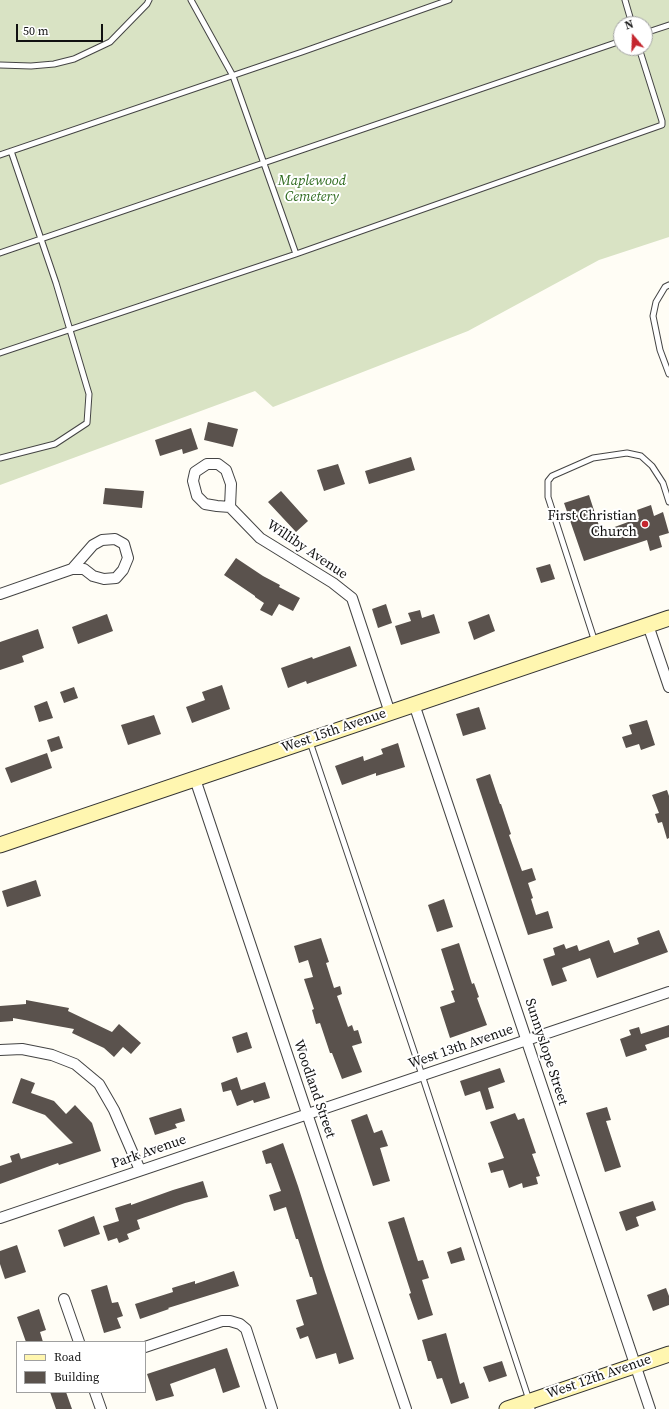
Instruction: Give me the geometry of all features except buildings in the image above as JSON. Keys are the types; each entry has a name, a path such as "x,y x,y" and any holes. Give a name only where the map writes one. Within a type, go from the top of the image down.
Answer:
{"street":[{"path":"207,464 218,464 226,470 231,484 230,507 205,504 197,496 193,481 195,472 207,464"},
{"name":"Williby Avenue","path":"230,507 260,538 333,583 352,598 390,713"},
{"path":"0,594 72,569 84,569 93,576 104,580 116,578 123,570 128,558 124,544 115,539 102,540 93,545 72,569"},
{"name":"West 15th Avenue","path":"0,845 669,618"},
{"path":"648,626 669,687"},
{"name":"Sunnyslope Street","path":"414,704 650,1409"},
{"name":"Woodland Street","path":"194,779 308,1114 406,1409"},
{"name":"West 13th Avenue","path":"308,1114 669,992"},
{"path":"0,1050 22,1049 52,1054 75,1064 99,1084 114,1110 140,1170"},
{"name":"Park Avenue","path":"0,1218 308,1114"},
{"path":"64,1299 78,1341"},
{"path":"146,1347 222,1321 230,1321 240,1324 246,1329 272,1409"},
{"name":"West 12th Avenue","path":"507,1409 531,1405 635,1365 669,1354"},
{"path":"95,1393 101,1409"}],"lane":[{"path":"0,65 31,66 54,64 74,59 110,42 147,4 149,0"},
{"path":"191,0 233,76 296,254"},
{"path":"0,154 233,76 449,0"},
{"path":"625,0 630,16"},
{"path":"653,30 669,24"},
{"path":"0,253 613,44"},
{"path":"0,353 296,254 662,125 642,56"},
{"path":"662,121 669,118"},
{"path":"0,458 55,444 87,423 89,394 41,239 11,151"},
{"path":"669,285 665,287 656,302 653,316 660,350 669,374"},
{"path":"596,643 548,497 548,481 552,476 593,458 627,453 641,456 652,466 663,482 669,502"},
{"path":"309,740 531,1405"}],"green space":[{"name":"Maplewood Cemetery","path":"0,0 669,0 669,237 599,260 468,331 273,407 255,391 0,485"}],"place":[{"name":"First Christian Church","path":"645,524"}]}
